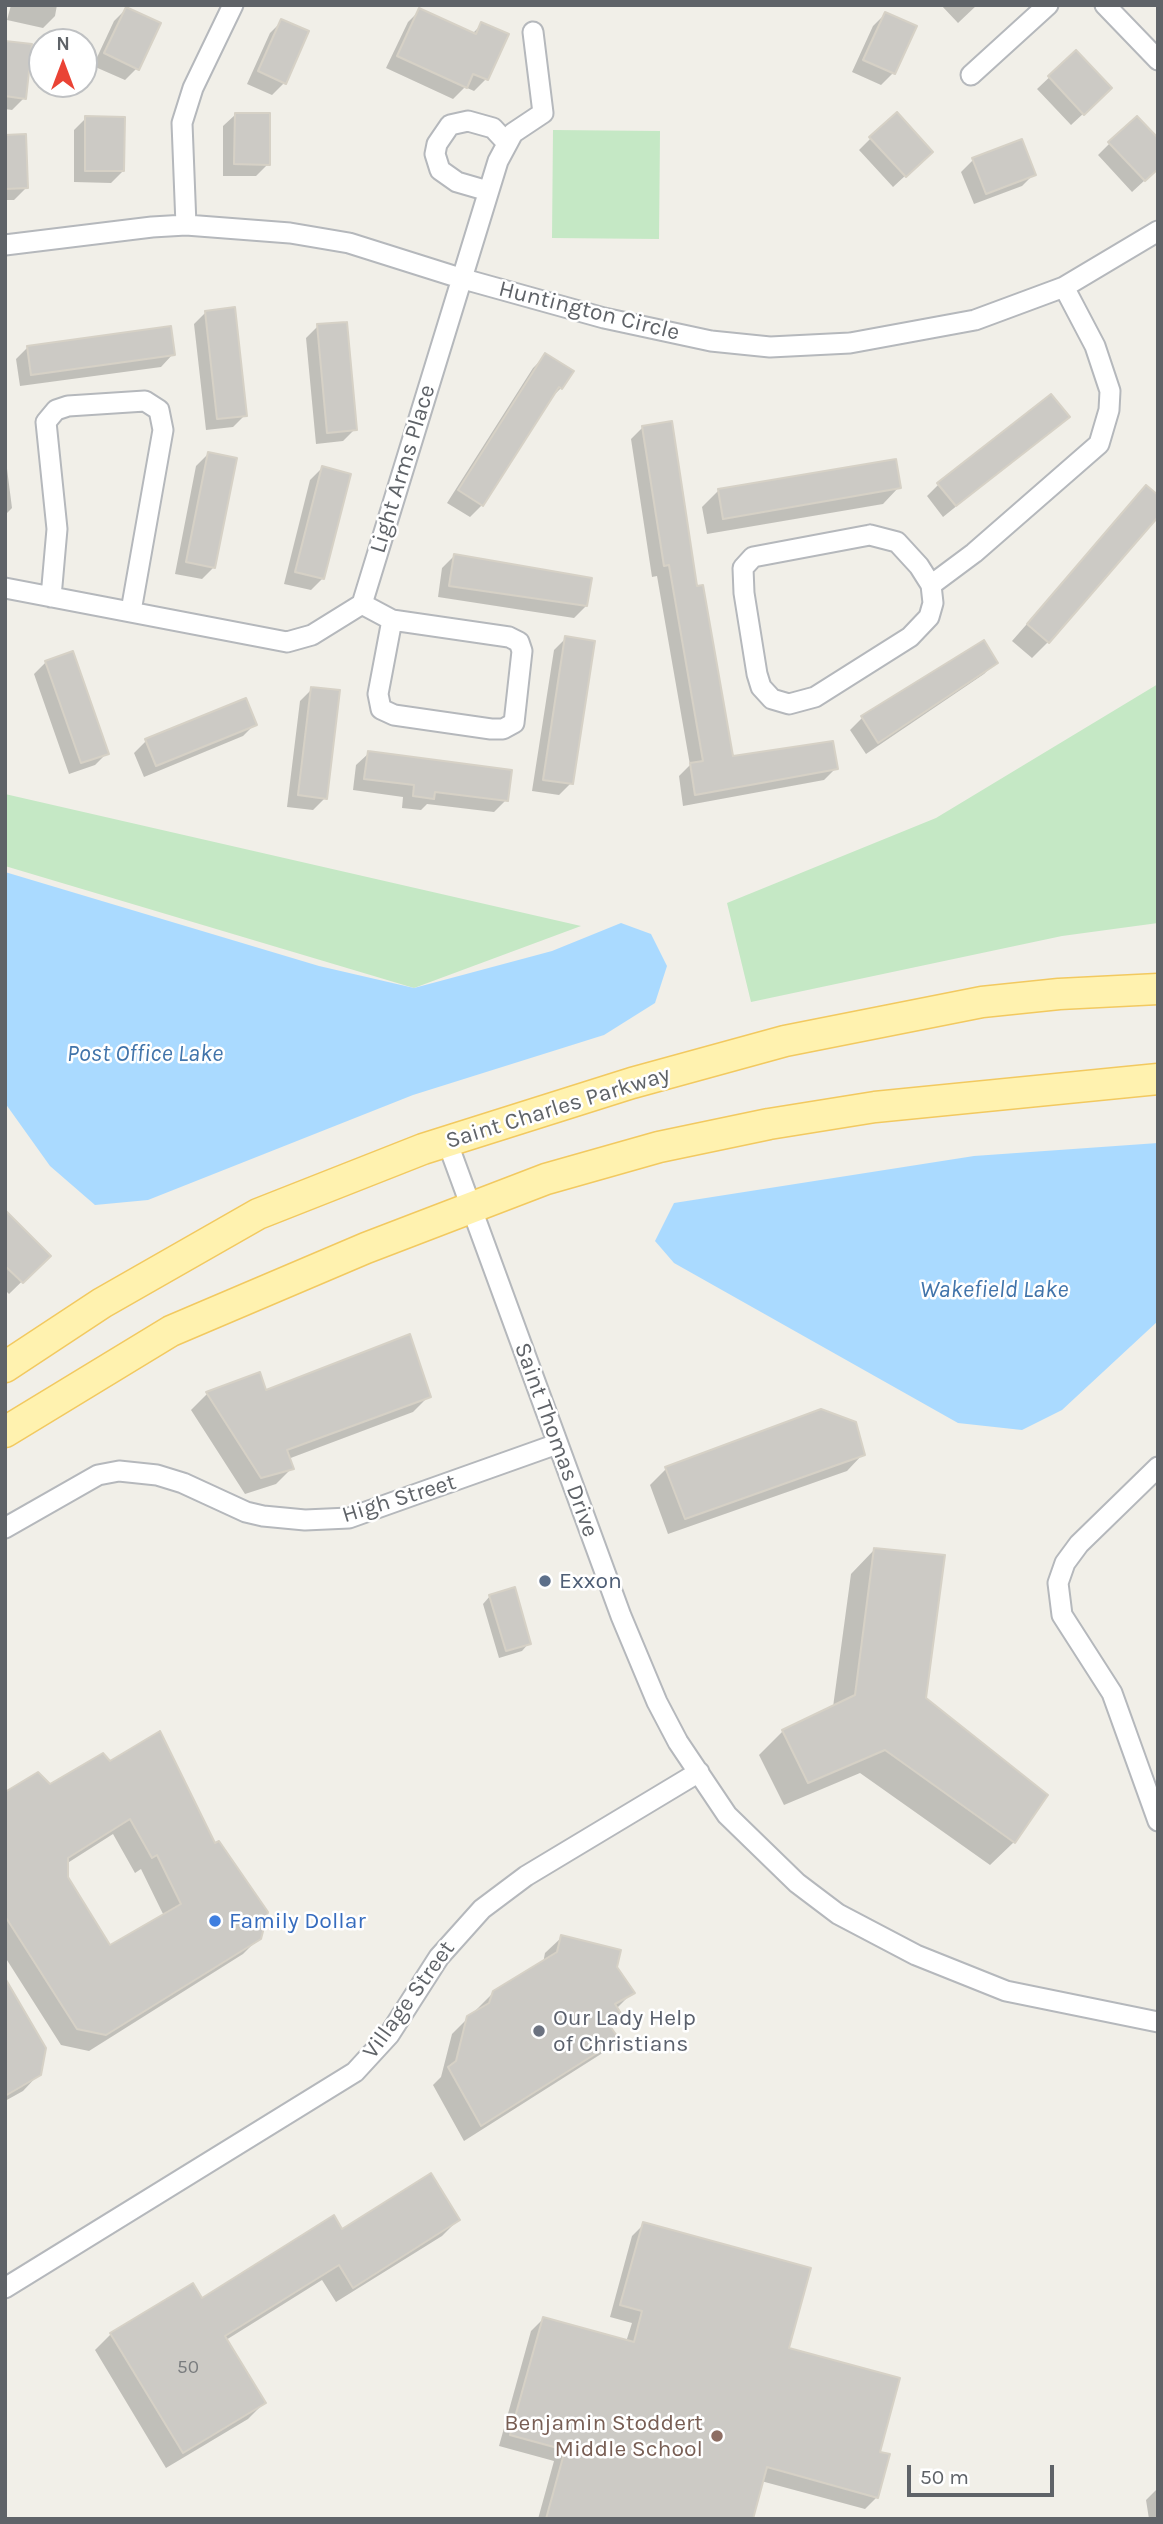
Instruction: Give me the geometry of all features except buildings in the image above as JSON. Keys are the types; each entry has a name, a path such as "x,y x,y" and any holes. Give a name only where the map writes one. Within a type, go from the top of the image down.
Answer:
{"main road":[{"name":"Saint Charles Parkway","path":"5,1367 102,1303 258,1214 368,1169 632,1083 799,1038 982,1002 1059,994 1158,989"},
{"path":"5,1432 171,1331 470,1207 558,1175 659,1147 769,1124 875,1107 1158,1079"}],"street":[{"path":"186,225 182,123 193,88 233,5"},
{"path":"971,75 1048,5"},
{"path":"1105,5 1158,60"},
{"path":"506,142 493,128 468,121 450,125 437,144 435,154 440,170 448,177 488,191 506,142 523,124 542,113 533,32"},
{"name":"Light Arms Place","path":"362,604 488,191"},
{"name":"Huntington Circle","path":"5,245 186,225 323,237 460,278 675,334 770,347 850,343 940,329 985,316 1063,287 1158,231"},
{"path":"932,585 974,553 1099,444 1109,410 1110,391 1094,346 1063,287"},
{"path":"51,597 57,529 46,422 56,410 68,406 145,401 159,410 163,430 131,611"},
{"path":"879,535 897,542 932,585 933,603 923,627 815,697 789,704 772,699 761,687 742,576 743,568 753,557 879,535"},
{"path":"5,588 275,640 297,640 312,635 362,604 392,620 509,637 519,642 522,652 514,723 502,729 491,729 394,715 381,709 378,694 392,620"},
{"name":"Saint Thomas Drive","path":"448,1144 621,1616 657,1702 727,1815 797,1883 838,1914 881,1938 1006,1991 1158,2022"},
{"name":"High Street","path":"5,1528 98,1475 119,1471 157,1475 183,1483 246,1512 263,1516 305,1520 349,1518 557,1444"},
{"path":"1158,1467 1071,1554 1060,1574 1058,1592 1062,1615 1069,1630 1112,1693 1158,1821"},
{"name":"Village Street","path":"5,2288 355,2071 389,2035 439,1957 482,1909 526,1876 699,1772"}],"green space":[{"path":"553,130 660,131 659,239 552,238"},
{"path":"1158,684 1158,923 1062,936 751,1002 727,903 936,818"},
{"path":"5,794 581,926 414,988 5,866"}],"water":[{"name":"Post Office Lake","path":"5,872 319,966 414,988 552,951 621,923 651,934 667,966 655,1003 604,1035 413,1095 148,1200 95,1205 50,1166 5,1103"},
{"name":"Wakefield Lake","path":"1158,1143 1158,1321 1062,1410 1022,1430 958,1423 674,1263 655,1241 674,1203 974,1156"}],"place":[{"name":"Exxon","path":"545,1581"},
{"name":"Family Dollar","path":"215,1921"},
{"name":"Our Lady Help of Christians","path":"539,2031"},
{"name":"Benjamin Stoddert Middle School","path":"717,2436"}]}
